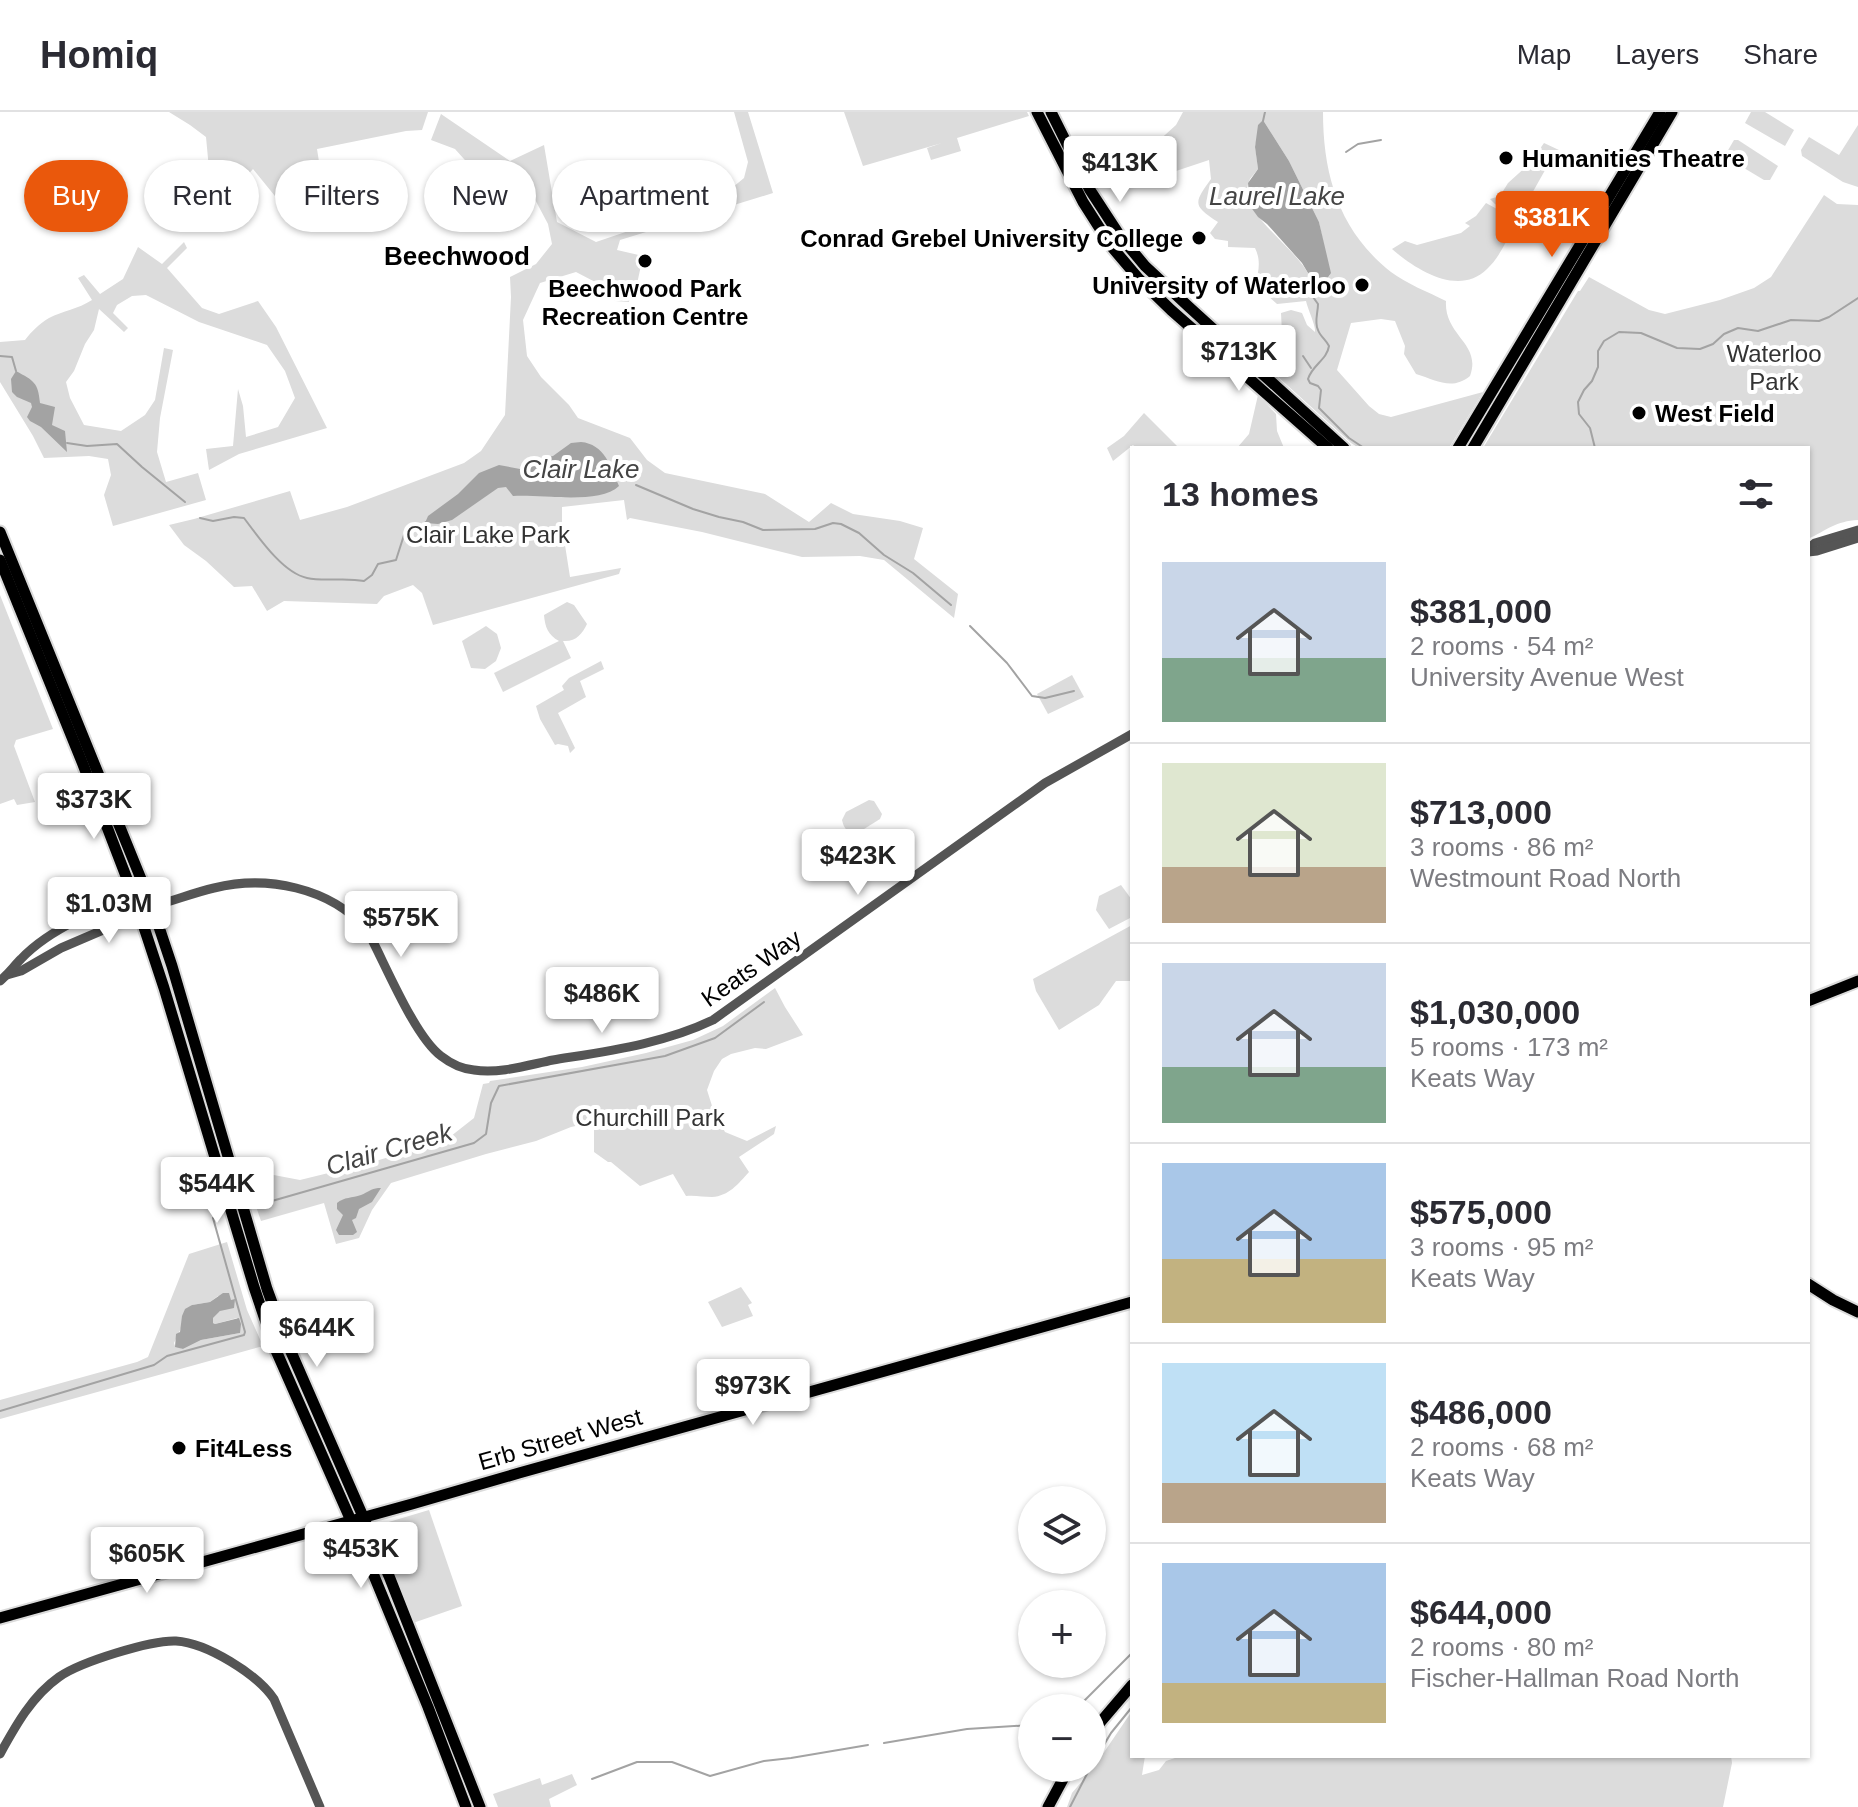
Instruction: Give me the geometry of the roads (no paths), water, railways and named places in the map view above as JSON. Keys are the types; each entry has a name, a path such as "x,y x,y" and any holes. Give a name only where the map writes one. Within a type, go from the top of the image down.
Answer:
{"main road":[{"path":"1037,112 1083,202 1111,246 1139,279 1326,446"},
{"path":"1051,112 1090,190 1120,236 1145,266 1342,446"},
{"path":"1459,446 1660,112"},
{"path":"1474,446 1672,112"},
{"path":"0,532 152,906 267,1289 285,1338 364,1517 480,1807"},
{"path":"0,560 139,909 259,1303 293,1392 351,1520 423,1695 466,1807"},
{"path":"1810,1000 1858,981"},
{"path":"1810,1285 1858,1312"},
{"name":"Erb Street West","path":"0,1618 1130,1303"},
{"path":"1106,1716 1130,1687"},
{"path":"1048,1807 1061,1782"}],"street":[{"path":"1810,548 1815,543 1858,530"},
{"path":"1810,550 1817,551 1858,538"},
{"name":"Keats Way","path":"4,978 22,957 79,919 102,912 152,906 217,887 256,883 307,889 357,919 367,930 431,1048 462,1068 503,1070 630,1047 691,1031 713,1020 1045,783 1130,735"},
{"name":"Keats Way","path":"4,978 61,948 124,921 139,909"},
{"path":"0,1754 30,1705 60,1677 96,1659 159,1642 176,1641 208,1651 247,1671 266,1687 320,1807"}],"water":[{"name":"Laurel Lake","path":"1263,120 1289,161 1319,222 1331,273 1312,291 1311,278 1302,263 1250,206 1248,183 1258,169 1255,147 1258,125"},
{"path":"16,371 34,383 40,403 55,407 52,425 65,431 67,452 27,417 31,403 12,392 11,379"},
{"name":"Clair Lake","path":"581,442 601,452 619,486 610,492 584,497 513,496 506,487 498,488 452,520 438,524 425,523 428,516 458,494 479,473 499,465 520,469 553,456 571,443"},
{"path":"381,1188 372,1202 359,1209 352,1220 357,1232 339,1235 336,1230 343,1215 337,1209 337,1203"},
{"path":"223,1293 229,1293 231,1300 235,1299 234,1308 220,1311 213,1318 213,1323 239,1318 240,1333 201,1340 183,1349 175,1347 185,1309 210,1302"}],"waterway":[{"path":"1263,121 1265,112"},
{"path":"1346,152 1358,144 1381,140"},
{"path":"1312,292 1318,304 1317,327 1329,346 1308,379 1321,390 1319,408 1361,446"},
{"path":"1594,446 1590,428 1579,414 1578,402 1598,367 1598,351 1604,341 1619,332 1641,333 1677,348 1700,349 1738,328 1758,331 1791,320 1819,321 1858,298"},
{"name":"Clair Creek","path":"0,356 12,357 16,371"},
{"path":"1303,356 1311,368"},
{"name":"Clair Creek","path":"67,443 87,446 117,444 185,502"},
{"name":"Clair Creek","path":"636,485 693,509 763,530 815,529 833,523 841,524 859,533 951,605"},
{"name":"Clair Creek","path":"200,518 213,521 244,518 272,554 298,575 314,579 364,581 378,564 396,560 404,535 426,522"},
{"name":"Clair Creek","path":"970,626 1007,663 1032,696 1045,698 1074,691"},
{"name":"Clair Creek","path":"258,1205 474,1143 486,1134 491,1103 499,1086 665,1056 715,1038 764,1002"},
{"name":"Clair Creek","path":"0,1411 154,1365 167,1356 244,1335 213,1218"},
{"path":"1091,1694 1130,1655"},
{"path":"1106,1741 1130,1709"},
{"path":"884,1743 967,1729 1018,1726"},
{"path":"592,1779 637,1762 672,1762 710,1776 764,1761 868,1745"},
{"path":"1070,1807 1083,1782"}],"place":[{"name":"Humanities Theatre","path":"1506,158"},
{"name":"Conrad Grebel University College","path":"1199,238"},
{"name":"Beechwood Park Recreation Centre","path":"645,261"},
{"name":"University of Waterloo","path":"1362,285"},
{"name":"West Field","path":"1639,413"},
{"name":"Fit4Less","path":"179,1448"}],"district":[{"name":"Beechwood","path":"457,256"}],"park label":[{"name":"Waterloo Park","path":"1774,367"},
{"name":"Clair Lake Park","path":"488,534"},
{"name":"Churchill Park","path":"650,1117"}]}
